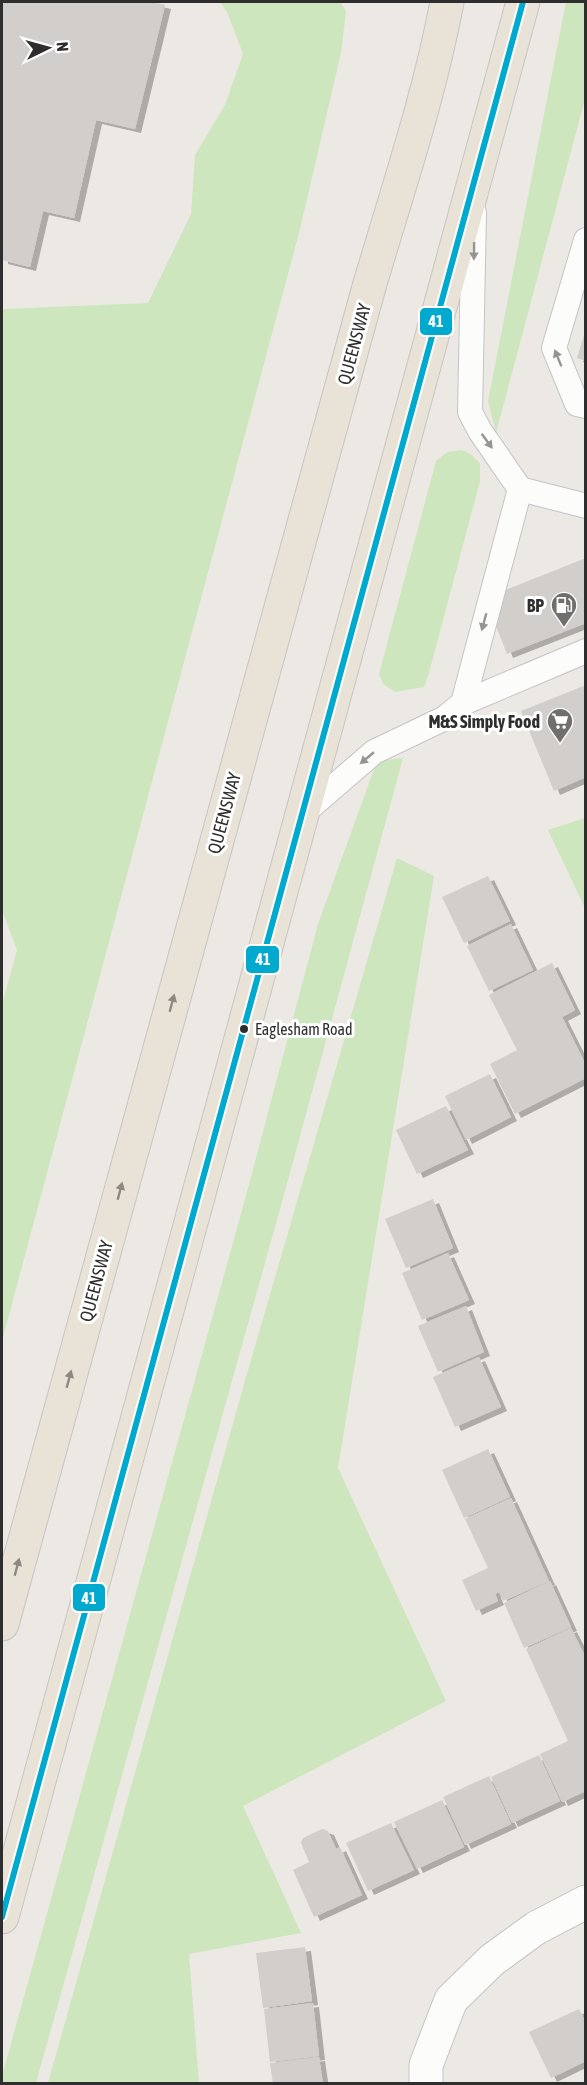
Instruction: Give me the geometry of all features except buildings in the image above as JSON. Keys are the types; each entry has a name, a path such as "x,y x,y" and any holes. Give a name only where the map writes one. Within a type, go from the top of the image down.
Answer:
{"highway":[{"name":"QUEENSWAY","path":"2,1624 357,333 420,113 447,2"},
{"path":"2,1917 523,2"}],"street":[{"path":"426,2084 426,2065 451,2000 492,1960 528,1934 585,1902"}],"lane":[{"path":"475,172 470,412 480,431 520,489 585,506"},
{"path":"585,240 554,348 577,404 585,406"},
{"path":"463,702 520,489"},
{"path":"300,816 374,752 445,718 463,702 585,651"}],"green space":[{"path":"220,2 341,2 346,12 341,53 299,233 2,1341 2,1005 17,950 2,910 2,309 148,303 191,214 195,155 225,105 243,54 227,12"},
{"path":"566,2 585,2 585,99 496,433 488,401"},
{"path":"462,450 472,455 480,464 480,481 429,673 424,687 395,692 383,684 379,674 436,461 447,452"},
{"path":"403,758 282,1202 36,2083 2,2083 2,2076 247,1192 318,924 377,761"},
{"path":"586,818 585,908 548,830"},
{"path":"397,858 434,876 338,1468 446,1701 243,1806 301,1933 189,1954 199,2083 48,2083 246,1377"}],"transit line":[{"name":"41","path":"2,1917 523,2"}],"place":[{"name":"BP","path":"564,628"},
{"name":"M&S Simply Food","path":"560,744"},
{"name":"Eaglesham Road","path":"244,1029"}]}
